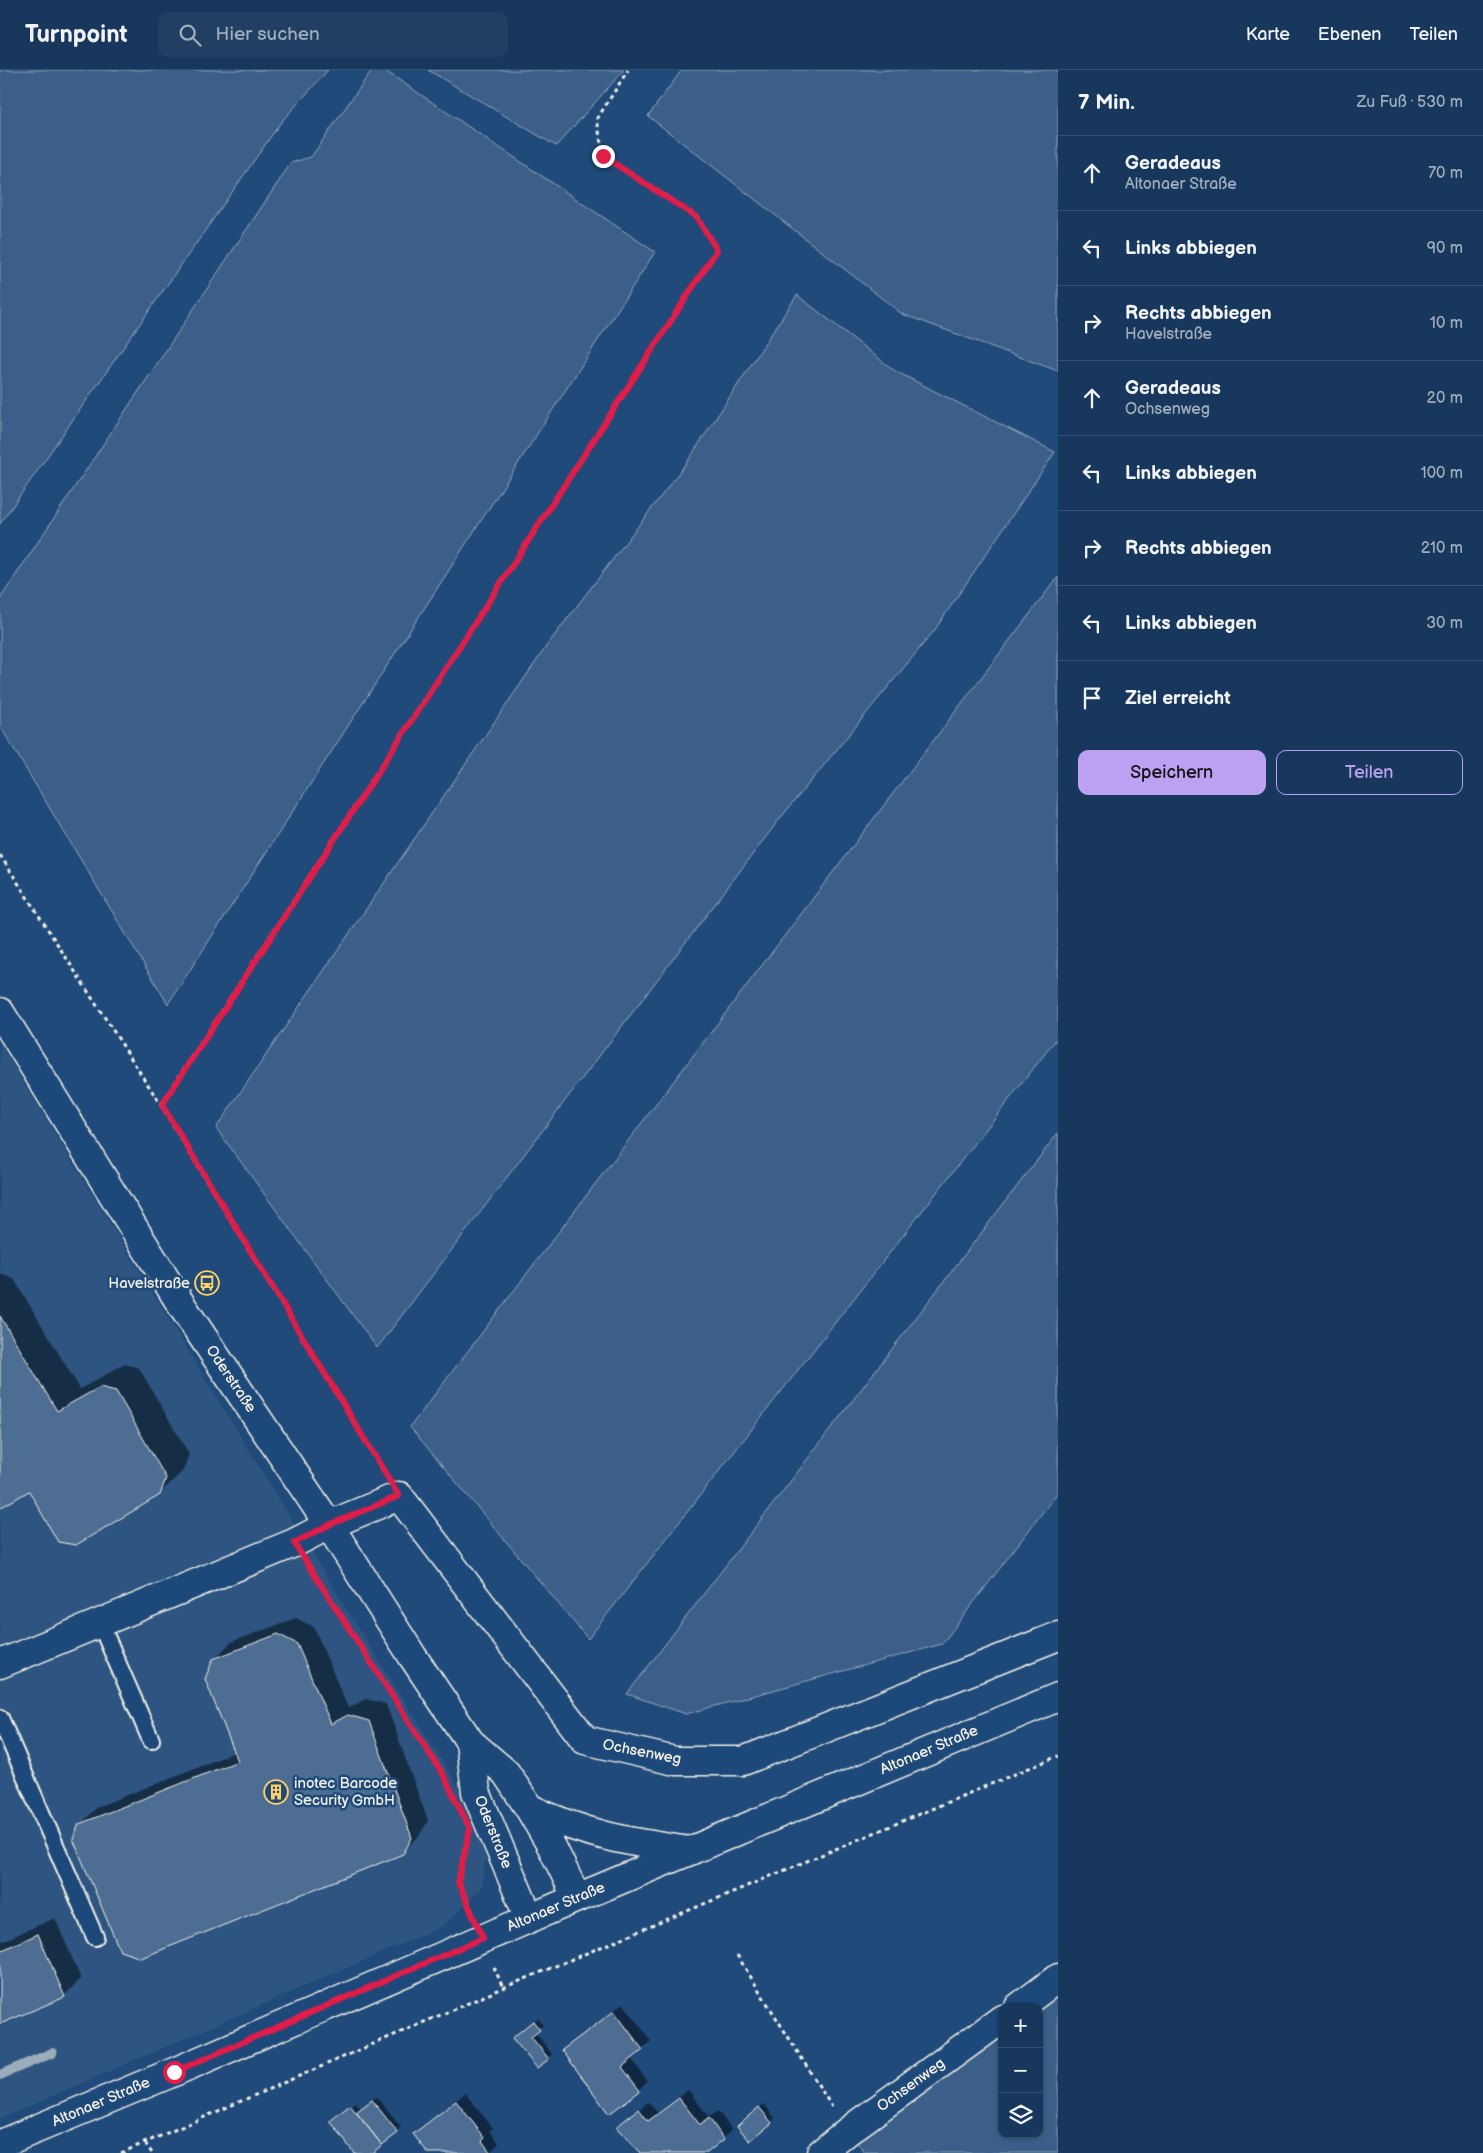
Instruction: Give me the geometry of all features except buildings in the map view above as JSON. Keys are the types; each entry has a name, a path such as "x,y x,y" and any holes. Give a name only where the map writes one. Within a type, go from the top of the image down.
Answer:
{"street":[{"name":"Oderstraße","path":"0,1012 182,1306 329,1525 470,1742 506,1773 529,1808 552,1847 577,1898"},
{"path":"0,1664 294,1543 329,1525 399,1496"},
{"name":"Ochsenweg","path":"399,1496 585,1740 675,1761 744,1761 1058,1636"},
{"name":"Altonaer Straße","path":"0,2144 174,2072 529,1918 1058,1697"},
{"name":"Oderstraße","path":"470,1742 476,1792 529,1918"},
{"path":"529,1808 561,1824 596,1835 690,1851"},
{"path":"1024,2003 1058,1978"},
{"name":"Ochsenweg","path":"821,2153 848,2131 998,2022"}],"lane":[{"path":"100,1623 150,1740"},
{"path":"0,1718 94,1937"}],"path":[{"path":"162,1105 717,250 696,217 603,156 597,119 628,70"},
{"path":"0,855 162,1105 399,1496"},
{"path":"294,1543 444,1776"},
{"path":"121,2153 503,1988 1058,1756"},
{"path":"466,1847 458,1882 503,1988"},
{"path":"737,1955 848,2131"},
{"path":"145,2143 152,2153"}],"shaded area":[{"path":"0,70 328,70 281,122 0,524"},
{"path":"372,70 384,70 655,252 168,1004 0,726 0,599 291,163 311,157"},
{"path":"428,70 624,70 556,146"},
{"path":"682,70 1058,70 1058,371 902,314 648,116"},
{"path":"797,295 895,371 1055,452 934,631 778,821 377,1348 216,1128 548,644 687,462"},
{"path":"1058,577 1058,1037 588,1639 410,1427"},
{"path":"0,1044 344,1605 466,1799 486,1858 481,1889 443,1926 0,2119"},
{"path":"1058,1133 1058,1492 942,1644 686,1714 627,1694"},
{"path":"1058,1978 1058,2153 865,2153 848,2131 998,2022 998,2138 1043,2138 1042,2003"}],"waterway":[{"path":"0,2075 52,2053"}],"place":[{"name":"Havelstraße","path":"207,1283"},
{"name":"inotec Barcode Security GmbH","path":"276,1792"}],"route":[{"path":"174,2072 483,1938 458,1882 470,1829 444,1776 294,1543 329,1525 399,1496 162,1105 717,250 696,217 603,156"}]}
